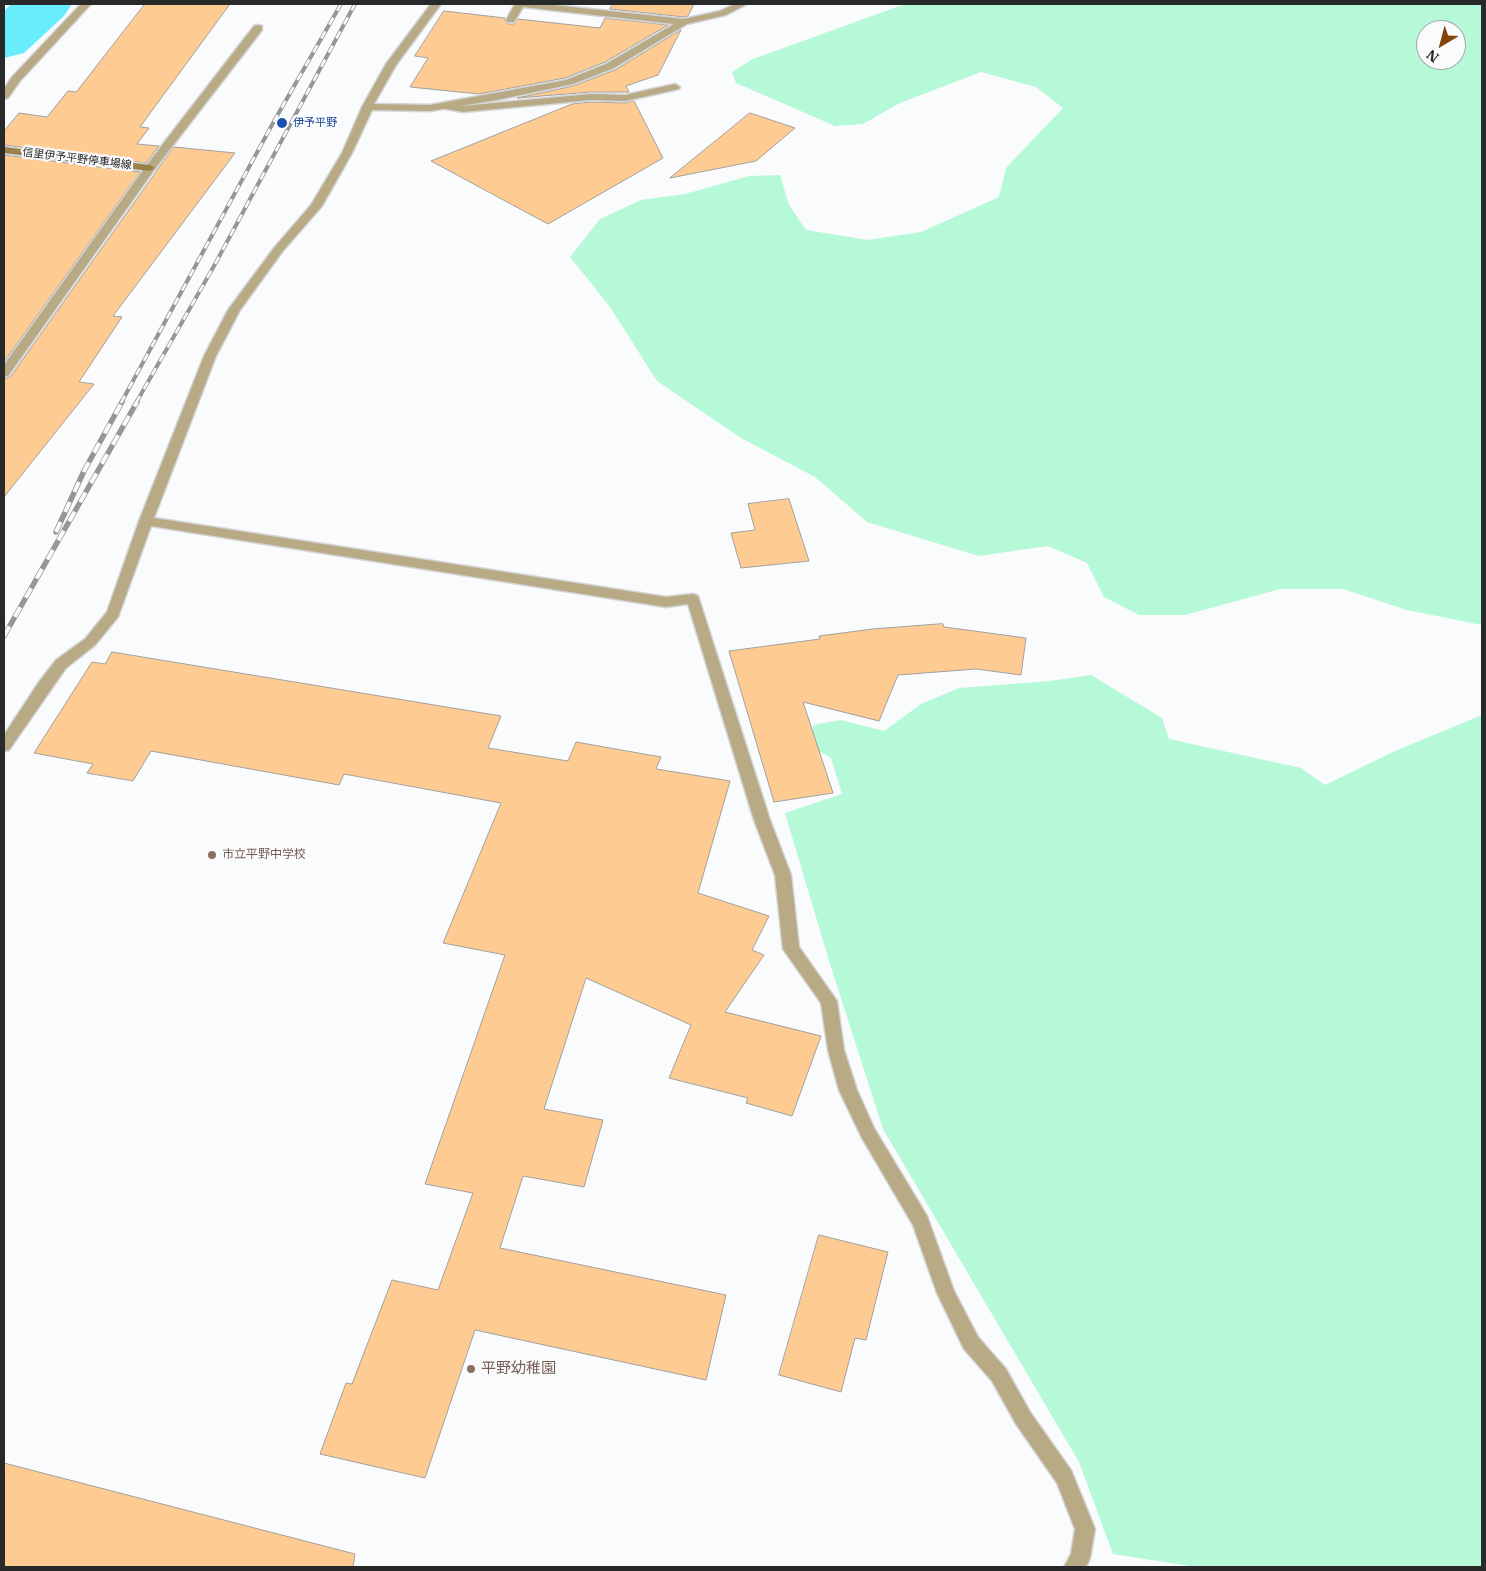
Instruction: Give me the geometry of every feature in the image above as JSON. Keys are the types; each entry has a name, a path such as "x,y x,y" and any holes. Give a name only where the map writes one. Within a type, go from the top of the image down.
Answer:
{"main road":[{"name":"信里伊予平野停車場線","path":"4,150 150,168"}],"street":[{"path":"4,96 16,79 86,4"},
{"path":"4,746 61,664 90,642 113,614 146,521 210,356 234,310 278,250 316,206 347,153 368,107 391,64 436,4"},
{"path":"511,20 520,4 684,22"},
{"path":"368,107 430,108 569,82 610,66 684,22 723,13 742,4"},
{"path":"4,373 150,168 258,28"},
{"path":"445,106 463,109 591,97 625,98 675,87"},
{"path":"146,521 666,602 693,599 762,820 783,875 791,949 829,1001 836,1050 848,1090 868,1132 921,1222 946,1293 971,1343 999,1375 1023,1418 1064,1477 1085,1529 1080,1558 1074,1567"}],"green space":[{"path":"905,4 1482,4 1482,625 1407,610 1343,589 1280,589 1185,615 1139,615 1104,597 1087,563 1048,546 979,556 867,522 815,477 741,438 657,381 610,307 570,257 600,219 641,200 685,194 749,176 780,175 789,205 806,230 868,240 921,232 999,197 1006,168 1063,108 1036,87 981,72 900,103 863,124 835,126 736,83 732,72 753,59"},
{"path":"1091,675 1162,718 1169,739 1301,768 1325,785 1393,752 1482,715 1482,1567 1196,1567 1113,1554 1079,1462 883,1129 830,964 785,813 842,794 831,758 813,748 813,725 841,720 884,731 921,704 959,688 1050,681"}],"building":[{"path":"145,4 230,4 140,127 149,128 137,144 159,146 146,163 4,145 4,131 19,113 47,117 68,91 76,92"},
{"path":"613,4 694,4 688,16 684,17 610,9"},
{"path":"444,11 505,18 504,20 508,24 514,24 518,19 600,28 605,18 668,25 605,62 565,78 479,94 410,87 428,58 415,56"},
{"path":"681,30 658,75 626,86 629,92 591,92 517,98 573,86 615,70"},
{"path":"634,101 663,158 548,224 431,161 572,104 591,102 625,103"},
{"path":"750,113 795,128 756,161 670,178"},
{"path":"174,147 235,153 113,316 122,317 79,382 94,384 4,497 4,379 10,377"},
{"path":"4,155 140,172 4,362"},
{"path":"789,499 809,561 741,568 731,533 755,530 748,504"},
{"path":"943,624 944,627 1026,638 1021,675 976,669 898,675 879,721 803,702 833,793 774,802 729,651 820,639 819,636 873,629"},
{"path":"112,652 501,716 488,748 568,761 576,742 661,757 656,769 730,781 698,893 769,916 752,950 764,955 725,1012 821,1036 792,1116 746,1103 748,1098 669,1078 691,1025 586,978 544,1109 603,1120 584,1187 523,1176 500,1248 726,1295 706,1380 475,1330 425,1478 320,1454 346,1383 352,1384 392,1280 438,1290 473,1193 425,1184 505,955 443,943 501,803 344,774 339,785 151,751 133,781 87,773 93,764 34,753 92,662 105,664"},
{"path":"819,1235 888,1252 866,1340 855,1338 841,1392 779,1375"},
{"path":"4,1463 355,1554 353,1567 4,1567"}],"waterway":[{"path":"4,41 44,4"}],"railway":[{"path":"121,403 273,123 341,4"},
{"path":"136,403 214,266 355,4"},
{"path":"56,532 84,471 122,402"},
{"path":"4,636 137,402"}],"place":[{"name":"伊予平野","path":"282,123"},
{"name":"市立平野中学校","path":"212,855"},
{"name":"平野幼稚園","path":"471,1369"}]}
